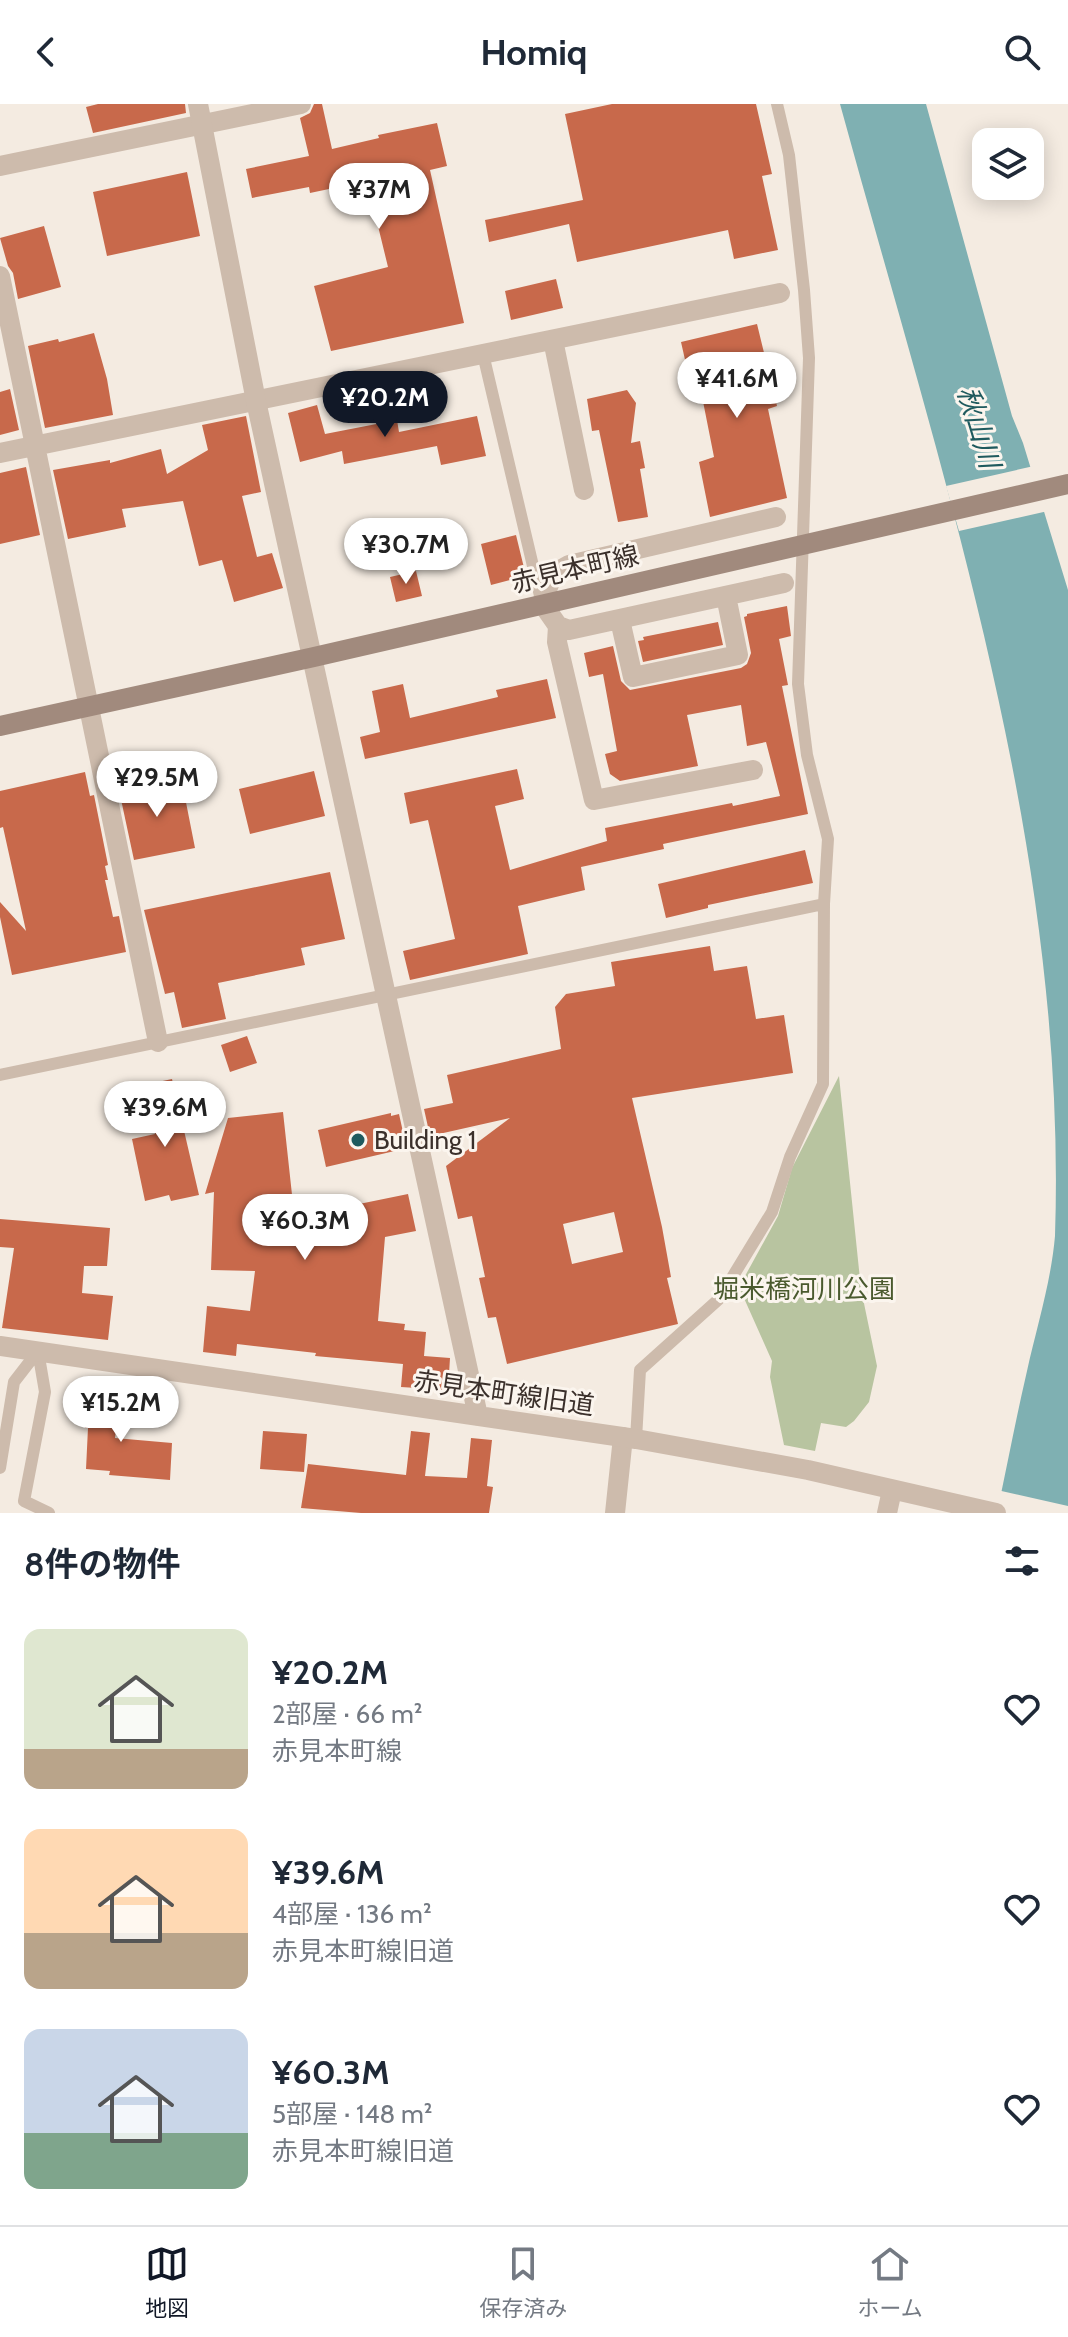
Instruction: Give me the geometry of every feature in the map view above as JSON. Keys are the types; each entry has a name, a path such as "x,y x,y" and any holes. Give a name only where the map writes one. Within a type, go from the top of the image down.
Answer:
{"main road":[{"name":"赤見本町線","path":"0,726 1068,484"}],"street":[{"path":"198,104 256,401 478,1416"},
{"path":"0,166 301,104"},
{"path":"0,276 158,1042"},
{"path":"0,453 780,293"},
{"path":"553,340 584,490"},
{"path":"776,517 569,565 553,574 542,603 558,626 569,630 784,583"},
{"path":"620,620 633,677 738,655 726,596"},
{"path":"558,626 557,642 594,800 753,770"},
{"name":"赤見本町線旧道","path":"0,1346 630,1438 808,1470 996,1513"},
{"path":"615,1513 630,1438"},
{"path":"887,1513 892,1490"}],"lane":[{"path":"630,1438 640,1370 719,1299 772,1212 790,1157 823,1084 824,904 828,839 807,755 798,684 809,358 789,155 777,104"},
{"path":"780,293 804,290"},
{"path":"483,354 542,603"},
{"path":"0,1075 824,904"},
{"path":"0,1468 14,1382 38,1351"},
{"path":"38,1351 45,1392 23,1507 49,1513"}],"green space":[{"name":"堀米橋河川公園","path":"839,1076 861,1289 877,1366 869,1402 846,1427 821,1423 815,1451 784,1445 770,1377 772,1361 739,1287 778,1216 792,1168"}],"water":[{"name":"秋山川","path":"840,104 926,104 1012,416 1068,590 1068,1513 997,1513 1047,1287 1055,1236 1054,1091 1041,947 1019,804 990,662 956,522"}],"pier":[{"path":"1034,466 1048,511 959,531 946,486"},
{"path":"997,1490 1068,1506 1068,1513 993,1513"}],"building":[{"path":"98,104 185,104 186,113 93,133 86,107"},
{"path":"314,104 322,104 332,149 379,138 378,135 437,123 447,166 430,170 464,323 331,351 314,286 388,267 367,181 310,193 309,187 252,198 246,169 309,156 300,118 310,113"},
{"path":"612,104 756,104 772,174 762,176 778,250 734,259 728,230 577,262 569,224 489,242 485,220 583,200 565,114"},
{"path":"187,172 200,236 107,256 93,192"},
{"path":"44,226 61,287 18,299 13,273 0,238"},
{"path":"556,279 563,308 511,320 505,291"},
{"path":"757,324 777,406 768,409 787,498 710,517 699,462 714,457 697,371 688,373 681,342"},
{"path":"94,333 113,415 45,428 28,346"},
{"path":"10,389 19,430 0,435 0,392"},
{"path":"627,390 636,403 631,443 640,441 645,468 640,469 648,517 618,522 599,430 592,431 587,399"},
{"path":"317,405 325,434 397,420 399,432 477,416 486,456 441,465 437,446 344,464 342,451 300,462 288,413"},
{"path":"246,416 261,492 242,496 257,557 272,553 283,588 234,602 222,560 199,566 183,501 122,509 126,527 68,539 53,470 110,460 110,463 161,449 167,474 208,450 202,425"},
{"path":"26,467 40,535 0,544 0,473"},
{"path":"516,535 526,576 491,585 481,544"},
{"path":"416,571 422,596 396,602 390,577"},
{"path":"787,606 791,636 779,639 788,685 782,686 808,814 663,844 664,849 581,867 585,890 518,906 528,954 410,980 403,951 455,939 428,820 410,824 404,793 517,769 524,799 495,806 510,870 607,841 605,828 780,796 766,742 747,746 741,705 687,715 698,766 620,781 610,774 605,754 617,751 603,674 589,677 584,653 613,646 621,681 630,690 741,668 747,664 751,653 744,617"},
{"path":"718,622 723,645 643,662 638,641 644,640 643,637"},
{"path":"547,679 556,718 365,759 360,737 380,732 372,691 403,684 410,718 498,697 496,690"},
{"path":"314,771 325,816 250,834 239,789"},
{"path":"85,772 90,796 94,795 108,865 105,866 108,880 105,880 113,917 119,916 126,952 12,975 0,917 0,902 26,931 3,827 0,828 0,791"},
{"path":"181,777 195,848 134,860 119,790"},
{"path":"805,850 813,883 708,905 708,908 666,918 658,884"},
{"path":"330,872 345,939 301,948 305,965 218,983 226,1019 182,1028 174,992 165,994 144,910"},
{"path":"710,946 714,971 747,966 756,1019 784,1015 793,1073 632,1098 662,1227 671,1277 667,1278 678,1324 507,1364 496,1317 488,1318 479,1278 485,1277 472,1216 458,1219 446,1166 510,1118 430,1136 424,1109 453,1103 447,1075 561,1049 555,1007 566,994 615,986 611,962","holes":["614,1212 623,1252 572,1264 563,1224"]},
{"path":"247,1036 257,1063 230,1072 221,1045"},
{"path":"172,1079 199,1195 171,1201 169,1195 145,1201 132,1139 155,1134 144,1085"},
{"path":"283,1112 294,1213 320,1212 408,1194 416,1231 385,1237 378,1321 405,1324 404,1330 426,1332 424,1356 450,1358 448,1390 401,1387 403,1364 315,1356 316,1353 237,1344 236,1356 203,1352 207,1306 250,1311 255,1271 211,1270 214,1192 205,1194 228,1118"},
{"name":"Building 1","path":"391,1113 391,1116 399,1114 405,1141 397,1143 399,1150 326,1167 318,1130"},
{"path":"0,1219 110,1228 107,1266 84,1266 82,1293 113,1296 108,1340 2,1328 14,1248 0,1247"},
{"path":"88,1390 120,1393 115,1438 172,1443 170,1480 109,1475 110,1471 86,1469"},
{"path":"263,1431 307,1434 304,1472 260,1469"},
{"path":"411,1431 430,1433 425,1476 467,1478 471,1438 492,1440 487,1486 493,1487 489,1513 361,1513 301,1508 308,1464 406,1475"}],"place":[{"name":"Building 1","path":"358,1140"}]}
